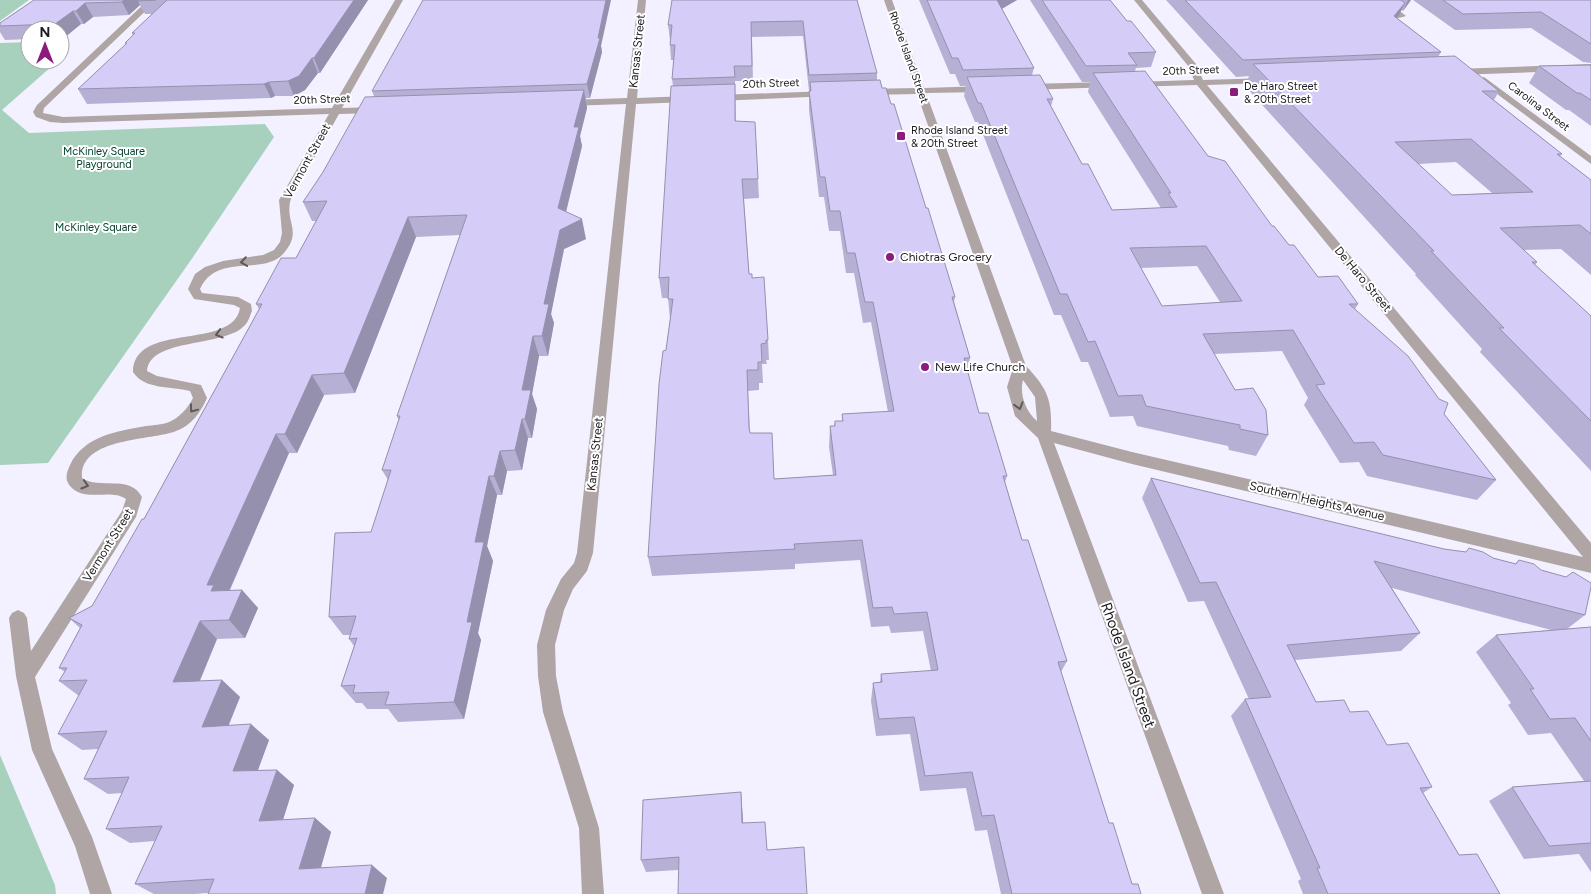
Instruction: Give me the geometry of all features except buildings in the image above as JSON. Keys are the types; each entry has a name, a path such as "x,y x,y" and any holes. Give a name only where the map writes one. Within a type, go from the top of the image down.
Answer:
{"street":[{"name":"20th Street","path":"153,0 40,108 38,112 43,118 63,120 382,110"},
{"name":"Vermont Street","path":"25,676 130,513 134,502 134,497 126,492 85,487 78,484 74,479 74,473 78,462 88,451 106,440 172,427 181,422 194,410 200,398 196,388 183,384 146,379 140,372 142,363 151,352 165,344 214,336 237,326 245,316 246,307 238,301 198,296 194,289 196,282 204,273 217,266 270,257 281,250 286,243 288,235 284,212 285,200 399,0"},
{"name":"Kansas Street","path":"593,894 589,828 553,712 547,676 546,645 555,610 567,584 581,566 585,553 642,0"},
{"name":"Rhode Island Street","path":"888,0 1020,368 1040,388 1045,406 1044,434 1213,894"},
{"name":"De Haro Street","path":"1138,0 1192,66 1200,83 1591,555"},
{"path":"1381,0 1402,16"},
{"path":"1450,73 1591,67"},
{"name":"Carolina Street","path":"1473,72 1591,161"},
{"name":"20th Street","path":"1014,88 1278,80"},
{"path":"860,92 994,88"},
{"name":"20th Street","path":"559,103 840,93"},
{"path":"1020,368 1014,387 1022,416 1044,434"},
{"name":"Southern Heights Avenue","path":"1044,434 1132,458 1591,566"},
{"path":"18,618 25,676 42,750 85,844 101,894"}],"green space":[{"path":"0,0 29,0 0,21"},
{"name":"McKinley Square","path":"20,42 20,70 48,70 2,110 29,133 265,124 274,137 191,260 48,463 0,465 0,43"},
{"path":"0,755 55,885 56,894 0,894"}],"place":[{"name":"De Haro Street & 20th Street","path":"1234,92"},
{"name":"Rhode Island Street & 20th Street","path":"901,136"},
{"name":"Chiotras Grocery","path":"890,257"},
{"name":"New Life Church","path":"925,367"}],"park label":[{"name":"McKinley Square Playground","path":"104,157"}]}
